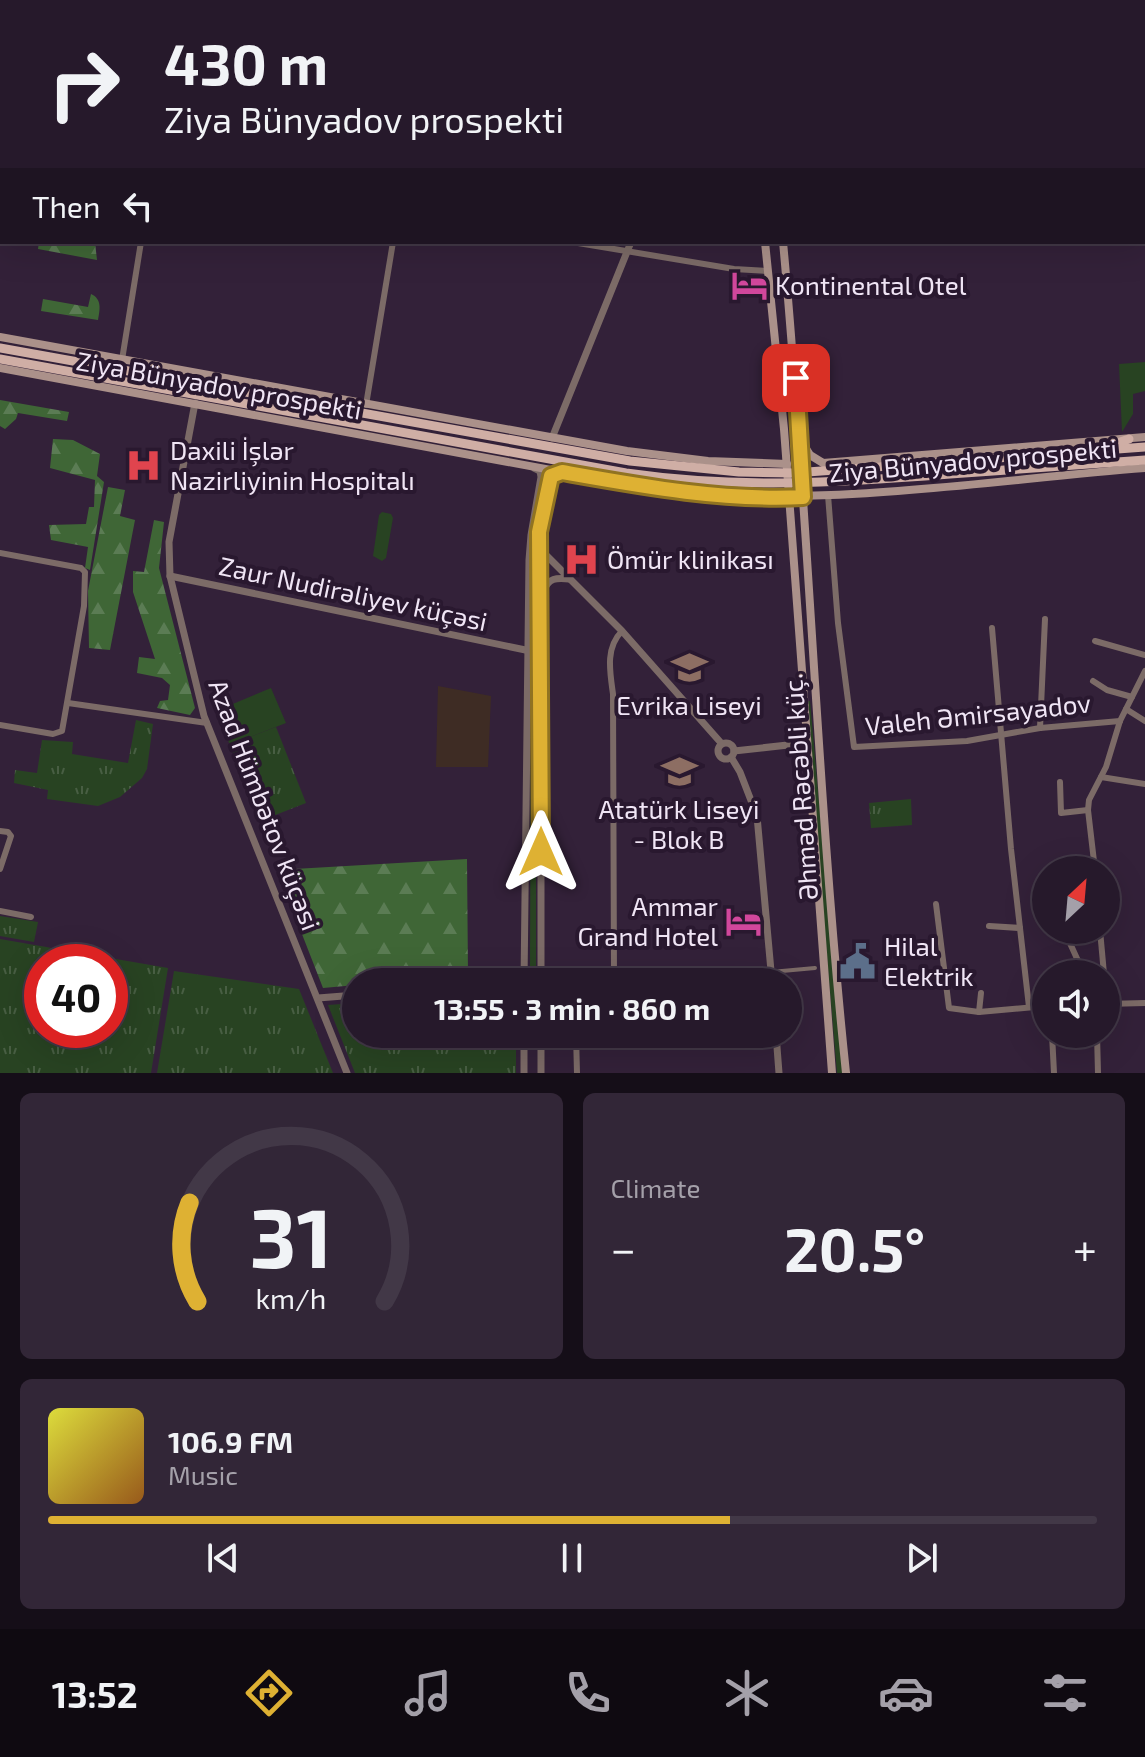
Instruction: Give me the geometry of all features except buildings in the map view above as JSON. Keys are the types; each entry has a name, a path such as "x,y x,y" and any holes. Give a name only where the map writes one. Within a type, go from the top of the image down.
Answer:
{"main road":[{"name":"Əhməd Rəcəbli küç.","path":"765,244 787,464 832,1073"},
{"name":"Əhməd Rəcəbli küç.","path":"783,244 795,351 814,698 846,1073"},
{"name":"Ziya Bünyadov prospekti","path":"0,337 657,455 787,464"},
{"name":"Ziya Bünyadov prospekti","path":"0,348 227,394 289,411 650,476 738,484 824,484 1091,464 1145,465"},
{"path":"777,359 783,367 789,367 794,361 795,351"},
{"name":"Ziya Bünyadov prospekti","path":"0,359 227,394 291,400 630,461 739,472 823,472 1145,447"},
{"name":"Ziya Bünyadov prospekti","path":"0,368 532,467 660,489 717,495 803,497 1145,465"},
{"path":"291,400 366,405 470,432"},
{"path":"289,411 359,434 467,444"},
{"name":"Ziya Bünyadov prospekti","path":"800,430 806,450 823,463 1145,437"},
{"path":"1092,451 1129,439"},
{"path":"871,460 858,467 856,479 860,487 876,491"},
{"path":"713,461 728,467 735,478 730,490 717,495"},
{"path":"792,561 806,560"},
{"path":"803,698 814,698"}],"street":[{"path":"122,360 141,244"},
{"path":"366,405 393,244"},
{"path":"583,244 734,269 768,271"},
{"path":"552,438 630,244"},
{"name":"Azad Hümbətov küçəsi","path":"195,403 169,542 170,576 207,723 347,1073"},
{"name":"Zaur Nudirəliyev küçəsi","path":"523,968 529,560 541,477 540,471 532,467"},
{"path":"541,968 540,522 551,476 562,472"},
{"name":"Valeh Əmirsayadov","path":"828,495 838,623 854,747 967,741 1040,728 1120,721"},
{"path":"529,560 533,552 541,550"},
{"path":"541,550 622,631 722,744"},
{"path":"0,553 81,568 85,574 84,606 62,731 53,734 0,725"},
{"name":"Zaur Nudirəliyev küçəsi","path":"170,576 540,653"},
{"path":"541,602 549,581 555,578 570,579"},
{"path":"1040,728 1045,619"},
{"path":"992,628 1000,735 1029,1007"},
{"path":"614,968 614,704 610,654 612,643 622,631"},
{"path":"1095,641 1145,655"},
{"path":"1093,856 1089,800 1101,777 1120,721 1145,671"},
{"path":"1093,681 1107,690 1132,697"},
{"path":"68,703 207,723"},
{"path":"1126,709 1145,721"},
{"path":"771,968 757,816 733,754 730,744 722,744 718,748 719,755 726,759 733,754 806,743"},
{"path":"1101,777 1145,784"},
{"path":"1060,782 1061,813 1088,810"},
{"path":"0,831 8,832 11,836 0,869"},
{"path":"936,904 949,1008 979,1012 1032,1007"},
{"path":"0,911 31,917"},
{"path":"989,926 1020,928"},
{"path":"802,969 815,968"},
{"path":"979,1012 981,993"},
{"path":"318,998 342,996"},
{"path":"1120,1004 1145,1003"},
{"path":"524,1048 524,1073"},
{"path":"541,1048 541,1073"},
{"path":"576,1048 577,1073"},
{"path":"777,1048 779,1073"},
{"path":"1053,1048 1054,1073"},
{"path":"1097,1048 1098,1073"}],"shaded area":[{"path":"438,686 491,696 488,767 436,767"}],"green space":[{"path":"39,244 95,244 97,260 38,249"},
{"path":"91,294 99,302 98,320 41,311 43,299 88,307"},
{"path":"1145,362 1145,391 1133,394 1133,414 1122,432 1119,364"},
{"path":"0,400 69,412 67,421 18,413 5,429 0,426"},
{"path":"53,439 73,440 100,454 97,476 104,482 90,570 85,568 88,547 51,540 49,525 86,524 89,507 94,507 95,480 50,468"},
{"path":"108,487 125,490 120,516 135,520 110,650 89,648 88,591"},
{"path":"382,512 391,514 393,518 386,558 382,561 373,556"},
{"path":"154,520 164,522 159,568 195,708 190,715 157,708 160,701 168,700 170,685 162,678 137,673 139,657 155,659 133,592 133,571 144,572"},
{"path":"534,665 536,968 530,968 531,670"},
{"path":"271,688 286,723 230,745 216,711"},
{"path":"805,701 810,701 843,1073 837,1073"},
{"path":"136,720 153,724 147,769 142,778 120,797 98,806 47,799 48,790 14,783 15,770 37,773 42,740 73,742 72,754 128,763"},
{"path":"276,727 306,803 260,821 230,745"},
{"path":"911,799 912,825 871,828 869,803"},
{"path":"467,859 468,968 342,968 342,986 323,988 277,870"},
{"path":"0,916 38,922 34,942 0,936"},
{"path":"0,939 29,944 24,944 24,1048 128,1048 128,961 168,968 151,1073 0,1073"},
{"path":"174,971 299,989 333,1073 157,1073"},
{"path":"342,1004 342,1040 328,1005"},
{"path":"345,1048 516,1048 516,1073 355,1073"}],"place":[{"name":"Kontinental Otel","path":"749,286"},
{"name":"Daxili İşlər Nazirliyinin Hospitalı","path":"144,466"},
{"name":"Ömür klinikası","path":"581,560"},
{"name":"Evrika Liseyi","path":"689,667"},
{"name":"Atatürk Liseyi - Blok B","path":"679,771"},
{"name":"Ammar Grand Hotel","path":"744,922"},
{"name":"Hilal Elektrik","path":"858,962"}],"route":[{"path":"541,852 539,532 551,476 562,472 660,489 717,495 803,497 796,378"}]}
